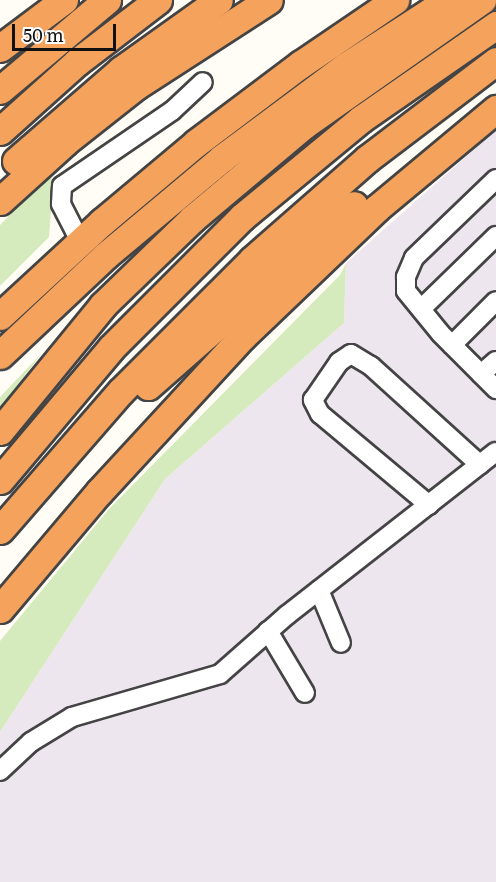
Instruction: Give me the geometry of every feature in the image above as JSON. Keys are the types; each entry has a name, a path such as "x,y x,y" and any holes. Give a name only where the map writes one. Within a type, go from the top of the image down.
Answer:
{"highway":[{"path":"0,48 64,0"},
{"path":"0,90 107,0"},
{"path":"0,131 85,56 158,0"},
{"path":"0,178 106,81 219,0"},
{"path":"0,201 65,142 136,86 269,0"},
{"path":"0,316 81,241 245,105 395,0"},
{"path":"0,355 105,256 214,164 346,66 447,0"},
{"path":"0,431 103,305 192,219 319,113 482,0"},
{"path":"0,480 111,348 242,217 361,119 496,25"},
{"path":"0,540 128,383 252,260 368,159 496,62"},
{"path":"0,530 108,424 183,355 376,186 496,93"},
{"path":"0,609 107,483 243,336 384,201 496,109"}],"lane":[{"path":"81,241 61,204 62,186 172,111 203,82"},
{"path":"496,179 414,258 406,277 406,291 452,345 496,389"},
{"path":"421,309 496,236"},
{"path":"452,345 496,301"},
{"path":"429,505 320,414 313,400 339,362 351,354 364,361 480,465"},
{"path":"481,374 496,361"},
{"path":"0,771 31,742 72,717 220,674 318,591 496,452"},
{"path":"318,591 341,643"},
{"path":"268,632 305,693"}],"shaded area":[{"path":"496,130 496,882 0,882 0,732 165,479 344,323 346,263"}],"green space":[{"path":"50,174 53,183 49,237 0,286 0,225"},
{"path":"346,263 344,323 165,479 0,732 0,641 109,509 340,275"},
{"path":"40,355 0,410 0,397"}]}
